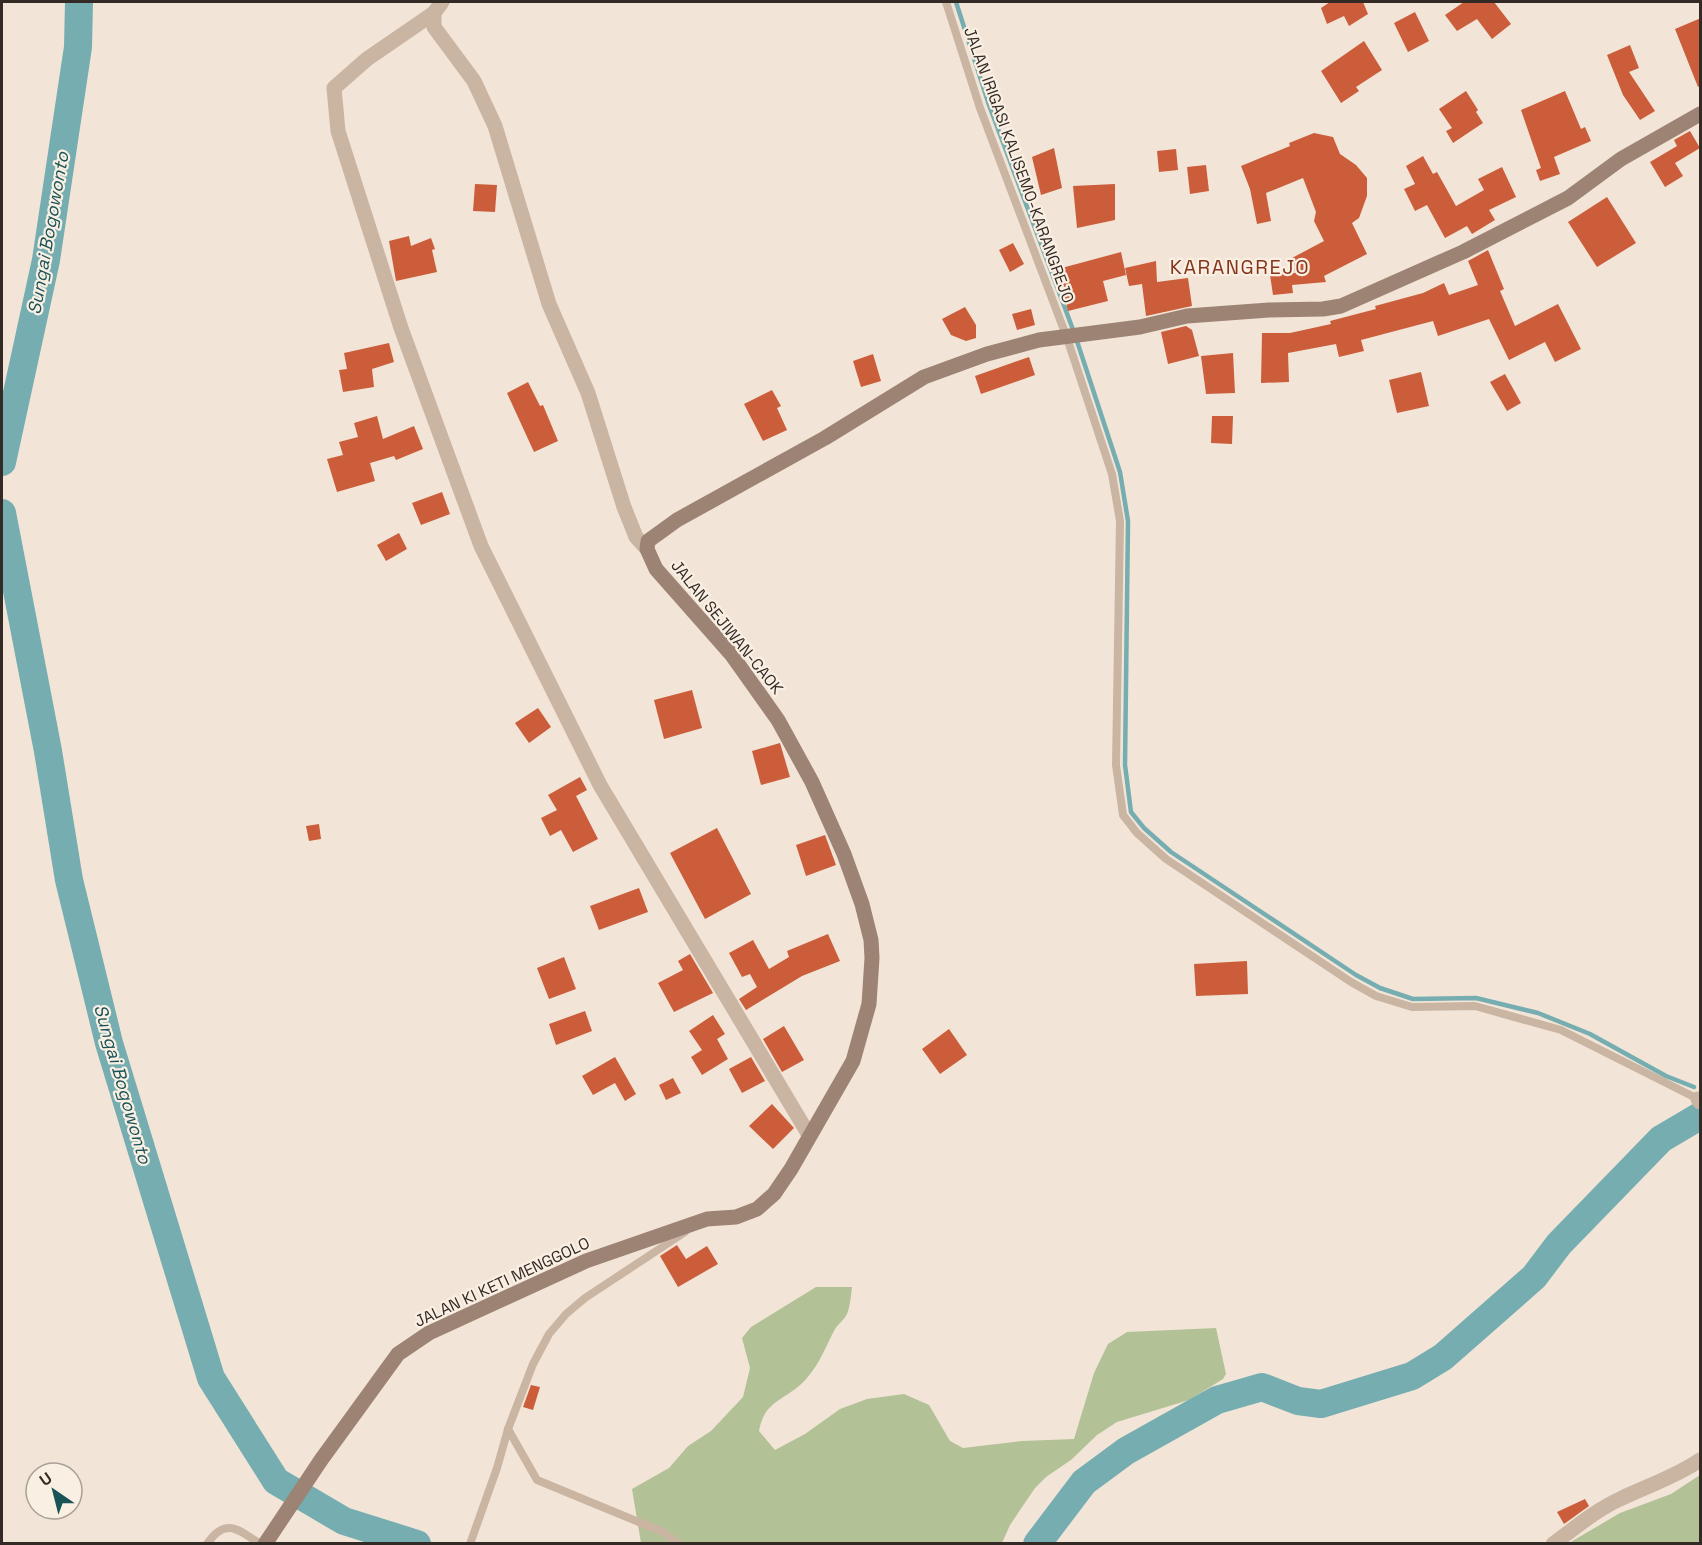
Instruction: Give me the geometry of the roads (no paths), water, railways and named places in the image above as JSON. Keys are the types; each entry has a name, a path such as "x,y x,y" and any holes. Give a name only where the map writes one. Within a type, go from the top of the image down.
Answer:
{"street":[{"path":"438,7 434,27 474,81 492,118 549,304 588,393 624,507 636,537 647,549"},
{"path":"438,7 367,59 334,88 338,131 401,328 481,546 600,785 809,1135"},
{"path":"647,549 648,541 677,520 825,438 924,377 1023,344 1140,327 1187,316 1239,311 1323,309 1341,306 1455,255 1568,198 1621,159 1701,114"},
{"name":"JALAN SEJIWAN-CAOK","path":"647,549 656,569 731,654 778,720 834,829 862,904 871,940 872,972 869,1004 853,1061 774,1194 757,1209 736,1217 707,1219"},
{"name":"JALAN KI KETI MENGGOLO","path":"265,1544 321,1460 398,1354 429,1333 586,1261 707,1219"},
{"path":"1553,1544 1605,1508 1661,1483 1701,1460"}],"lane":[{"name":"JALAN IRIGASI KALISEMO-KARANGREJO","path":"946,2 990,136 1068,338 1112,474 1120,521 1116,765 1123,815 1137,833 1166,859 1351,982 1377,996 1412,1007 1475,1006 1535,1021 1586,1041 1662,1083 1699,1100"},
{"path":"470,1544 508,1429 540,1349 557,1323 585,1298 707,1219"},
{"path":"508,1429 537,1480 663,1532 679,1544"},
{"path":"207,1544 214,1533 229,1527 239,1529 260,1544"}],"waterway":[{"name":"Sungai Bogowonto","path":"2,462 46,260 78,47 79,2"},
{"path":"956,2 989,105 1075,335 1120,472 1128,521 1125,765 1131,812 1144,828 1171,852 1356,975 1380,988 1413,999 1476,998 1538,1013 1590,1034 1666,1076 1694,1087"},
{"name":"Sungai Bogowonto","path":"2,513 48,751 69,880 109,1043 211,1378 276,1481 344,1521 417,1544"},
{"path":"1037,1544 1084,1482 1126,1451 1217,1400 1262,1387 1298,1401 1321,1404 1412,1376 1443,1357 1534,1277 1559,1244 1661,1139 1700,1116"}],"district":[{"name":"KARANGREJO","path":"1240,267"}]}
